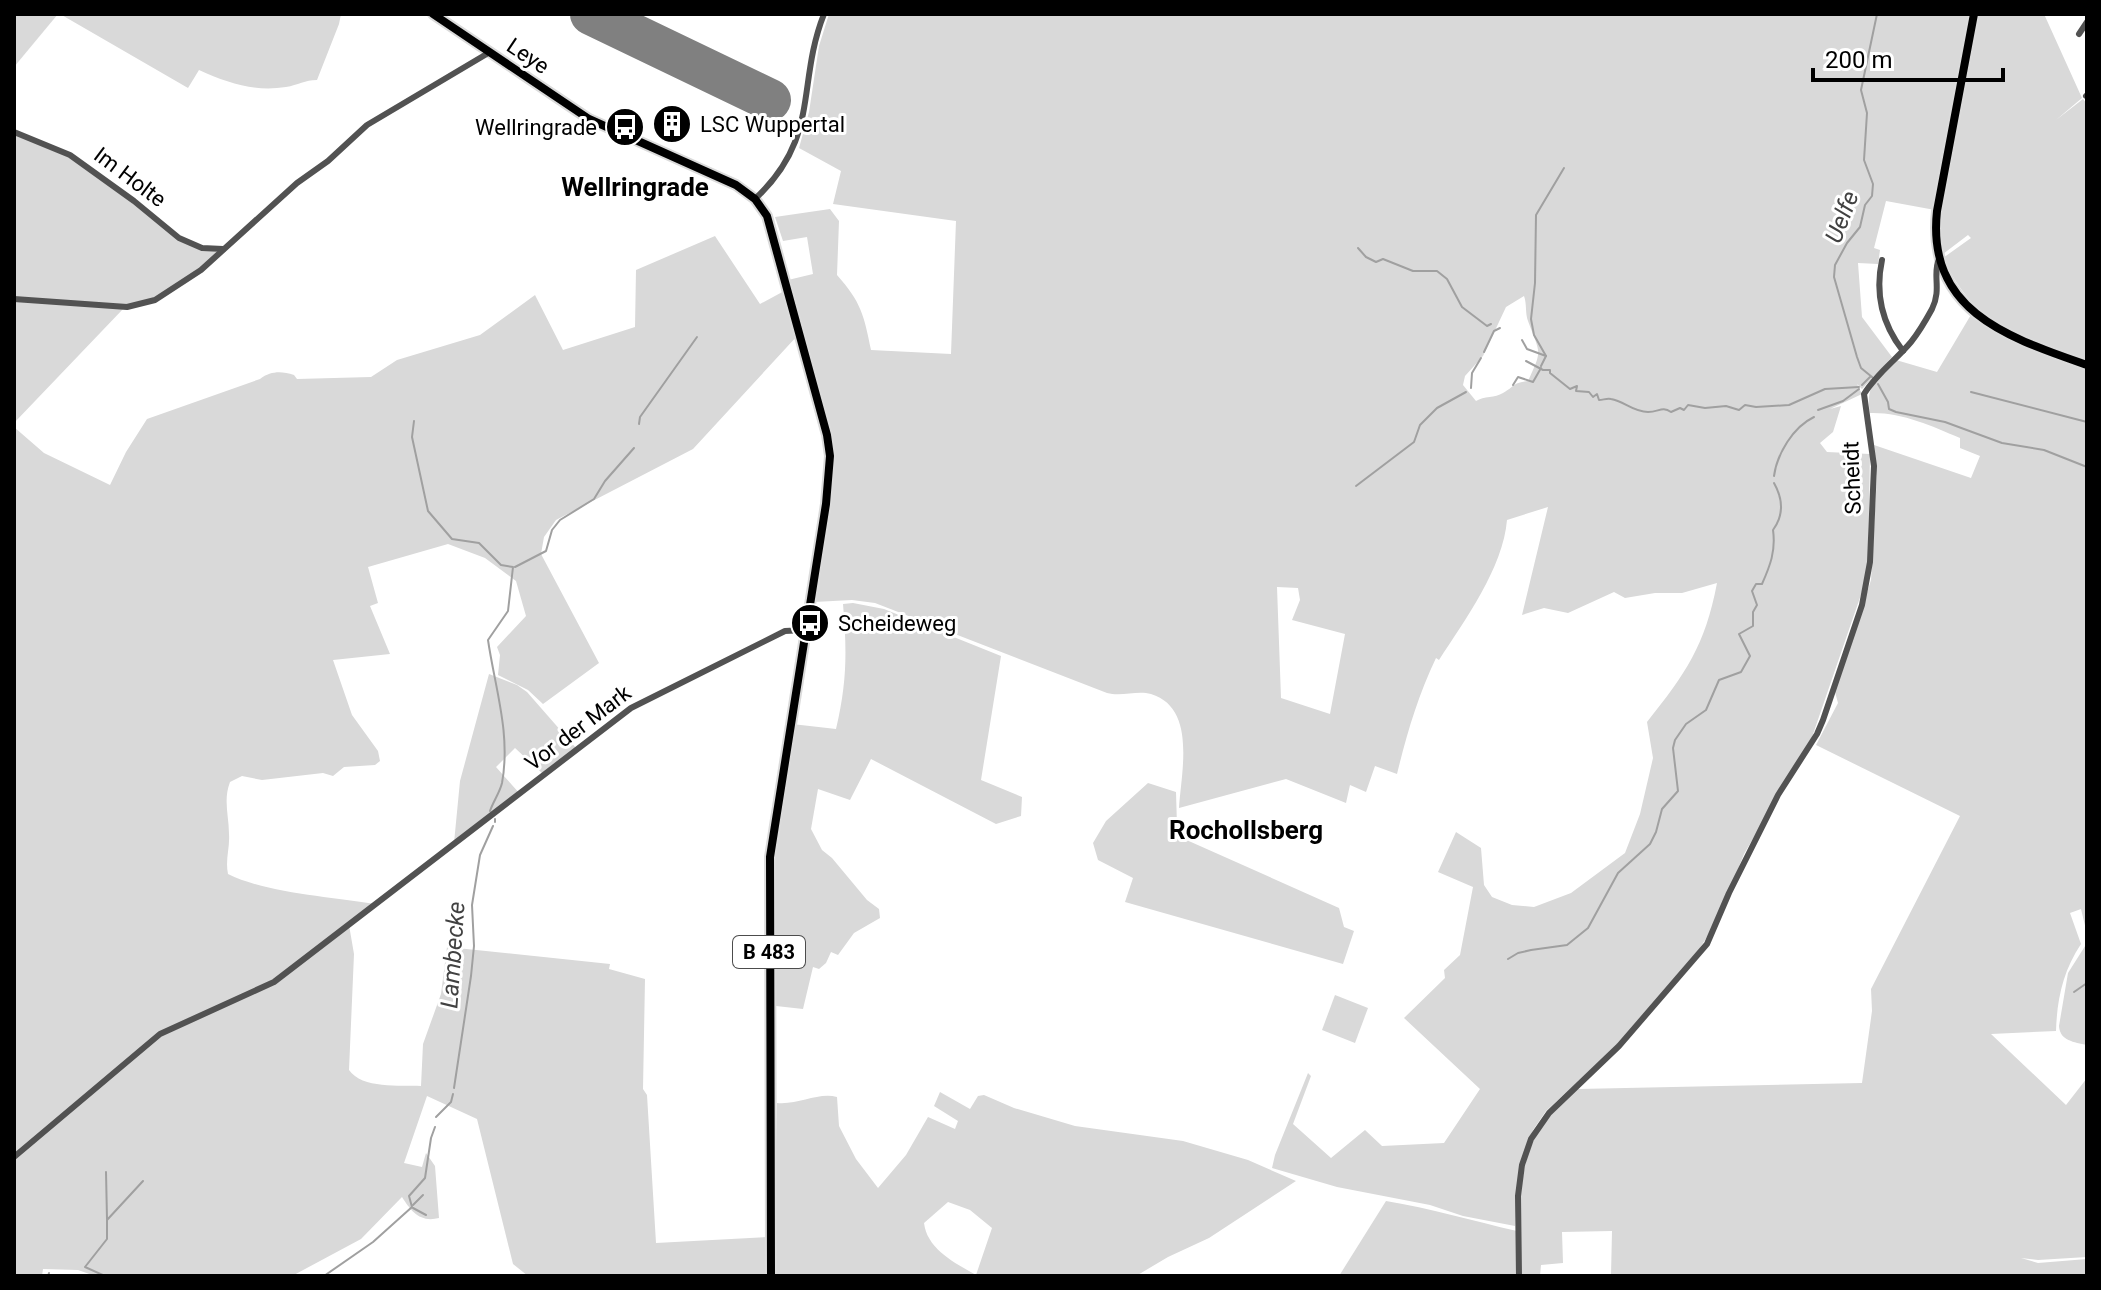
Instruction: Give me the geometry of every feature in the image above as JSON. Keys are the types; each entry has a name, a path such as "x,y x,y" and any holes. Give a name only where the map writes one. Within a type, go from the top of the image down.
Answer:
{"main road":[{"name":"Leye","path":"433,14 566,105 604,127 727,181 755,199"},
{"path":"1974,14 1937,211 1939,259 1965,302 1990,325 2022,342 2087,365"},
{"name":"B 483","path":"755,199 767,216 821,409 830,456 826,504 770,857 771,1276"}],"street":[{"path":"755,199 782,167 799,134 815,45 824,14"},
{"path":"2079,34 2087,22"},
{"path":"14,299 101,306 136,305 155,300 178,287 367,125 490,52"},
{"name":"Im Holte","path":"14,132 70,155 179,238 202,248 223,249"},
{"path":"1882,260 1880,306 1890,331 1903,351 1915,337 1936,299 1939,259"},
{"name":"Scheidt","path":"1519,1276 1520,1180 1531,1139 1541,1122 1619,1046 1707,944 1778,795 1817,734 1862,605 1870,562 1874,466 1864,394 1881,371 1903,351"},
{"name":"Vor der Mark","path":"14,1157 160,1034 274,982 637,704 785,631 805,630"}],"shaded area":[{"path":"14,14 58,14 14,67"},
{"path":"60,14 341,14 317,80 263,88 231,82 199,70 188,88"},
{"path":"829,14 1972,14 1935,210 1886,201 1874,248 1880,250 1878,264 1858,263 1862,317 1892,357 1862,389 1857,384 1862,394 1830,409 1841,406 1833,432 1820,443 1827,452 1870,454 1868,561 1864,586 1812,737 1744,854 1716,923 1694,957 1621,1041 1546,1111 1533,1130 1516,1195 1515,1226 1337,1187 1272,1168 1275,1155 1308,1073 1311,1076 1293,1124 1331,1158 1365,1130 1382,1146 1444,1143 1480,1089 1404,1018 1445,978 1444,970 1460,955 1473,887 1438,872 1456,832 1481,848 1484,885 1492,897 1512,905 1534,907 1571,893 1625,853 1640,814 1653,758 1647,722 1692,658 1706,624 1717,583 1682,593 1625,598 1614,592 1568,613 1544,608 1522,615 1548,507 1507,520 1491,575 1439,660 1436,658 1414,715 1397,774 1375,766 1366,792 1350,785 1346,803 1286,779 1179,808 1183,760 1181,727 1165,701 1146,693 1107,693 875,603 852,600 814,602 831,456 788,280 813,274 807,237 783,241 775,217 830,209 839,221 837,275 860,310 871,350 951,354 956,221 833,204 841,171 799,148 809,112 819,46","holes":["1524,296 1527,318 1538,351 1533,371 1528,381 1516,384 1500,395 1476,401 1463,385 1465,376 1483,356 1506,307","1277,587 1298,588 1300,600 1292,620 1345,634 1330,714 1281,698"]},
{"path":"1977,14 2044,14 2082,98 2056,120 2083,99 2087,104 2087,362 2002,327 1970,301 1943,258 1971,238 1968,235 1943,254 1939,233 1946,178"},
{"path":"14,133 69,155 195,247 218,252 209,262 154,299 123,309 14,423"},
{"path":"715,236 760,304 786,290 798,335 693,449 556,520 544,537 541,554 599,663 543,704 528,690 498,675 500,655 497,647 526,616 516,581 485,558 448,544 368,567 378,603 370,606 390,654 333,660 352,715 378,751 380,761 375,765 344,767 333,776 323,773 262,780 242,776 230,782 227,869 228,874 261,886 375,904 349,925 354,954 349,1070 372,1083 421,1086 423,1044 441,994 447,947 610,964 609,969 645,979 643,1089 647,1095 656,1243 768,1237 768,1276 528,1276 513,1264 477,1119 427,1096 404,1163 422,1167 426,1153 435,1166 439,1218 421,1217 402,1197 361,1239 292,1276 95,1276 78,1270 43,1269 42,1276 14,1276 14,427 44,453 110,485 147,419 272,373 294,375 297,379 371,377 397,360 480,335 535,295 563,350 635,327 636,270"},
{"path":"1972,313 2012,339 2087,367 2087,934 2081,909 2070,913 2081,944 2062,986 2056,1031 1991,1034 2066,1105 2087,1078 2087,1257 2021,1258 2038,1263 2087,1259 2087,1276 1611,1276 1612,1231 1562,1232 1563,1263 1541,1265 1540,1276 1521,1276 1521,1197 1530,1150 1540,1129 1556,1108 1578,1089 1862,1083 1872,1011 1871,989 1960,816 1816,745 1838,703 1835,692 1871,580 1877,476 1874,445 1971,478 1980,456 1960,448 1960,438 1927,425 1905,417 1870,413 1871,389 1896,360 1937,372"},
{"path":"843,604 884,609 1001,656 981,780 1022,797 1021,816 996,824 871,759 850,800 818,789 811,829 822,850 879,909 880,918 854,933 838,955 831,952 819,969 813,967 803,1009 776,1006 771,901 773,857 792,724 836,729 845,667"},
{"path":"489,674 527,692 576,748 543,774 515,748 496,767 520,794 454,843 460,781"},
{"path":"1148,783 1176,792 1177,826 1191,842 1339,908 1344,927 1354,931 1343,964 1125,902 1133,878 1098,860 1093,843 1106,821"},
{"path":"2087,943 2087,1045 2065,1038 2059,1026 2068,973"},
{"path":"1335,995 1368,1008 1355,1043 1322,1030"},
{"path":"940,1092 970,1109 978,1096 984,1095 1014,1108 1075,1126 1183,1141 1248,1160 1296,1181 1209,1238 1136,1276 777,1276 777,1103 837,1097 839,1126 856,1159 878,1188 906,1155 928,1117 955,1129 958,1121 934,1106","holes":["948,1202 970,1210 992,1228 976,1275 936,1248 924,1223"]},
{"path":"1386,1201 1517,1231 1518,1276 1339,1276"}],"waterway":[{"name":"Uelfe","path":"1872,377 1861,368 1834,277 1835,265 1860,227 1865,205 1872,196 1873,184 1864,160 1867,113 1861,90 1877,14"},
{"path":"1546,356 1534,335 1531,319 1536,215 1564,168"},
{"path":"1358,248 1376,262 1383,259 1413,271 1437,271 1447,279 1462,307 1487,326 1491,324"},
{"path":"1484,352 1494,331 1500,328"},
{"path":"639,424 640,417 697,337"},
{"path":"1522,340 1527,349 1546,356 1541,366"},
{"path":"1471,388 1472,373 1481,358"},
{"path":"1526,361 1543,370 1550,370 1570,389 1577,386 1576,391 1589,392 1593,397 1597,394 1599,400 1616,400 1648,412 1684,410 1688,405 1705,408 1726,406 1739,410 1745,405 1789,405 1825,389 1859,387"},
{"path":"1513,385 1518,377 1533,382 1541,368"},
{"path":"1862,385 1870,377"},
{"name":"Uelfe","path":"1878,384 1889,409 1896,412 1945,422 2002,443 2044,450 2087,467"},
{"path":"1818,410 1843,401 1859,389"},
{"path":"1356,486 1414,442 1420,425 1437,408 1466,392"},
{"path":"1971,392 2087,422"},
{"path":"1774,476 1787,442 1799,427 1814,417"},
{"name":"Lambecke","path":"414,421 412,437 428,511 452,539 479,543 501,565 513,567 508,611 488,640 505,747 502,783 490,811"},
{"path":"515,567 546,551 552,530 560,520 594,499 605,481 634,448"},
{"path":"1508,959 1518,953 1567,945 1588,928 1618,873 1650,844 1662,809 1678,791 1673,748 1675,740 1686,724 1706,710 1719,680 1741,672 1750,656 1739,634 1753,626 1753,612 1757,605 1752,591 1756,584 1762,584 1772,558 1773,530 1781,507 1774,483"},
{"name":"Lambecke","path":"454,1088 474,946 472,905 480,855 493,826"},
{"path":"2074,992 2087,983"},
{"name":"Lambecke","path":"436,1117 451,1102 453,1094"},
{"name":"Lambecke","path":"324,1276 373,1242 412,1207 409,1196 425,1178 435,1127"},
{"path":"106,1172 107,1219"},
{"path":"105,1276 85,1267 107,1239 107,1220 143,1181"},
{"path":"413,1205 423,1195"},
{"path":"413,1208 426,1215"}],"runway":[{"path":"591,14 770,100"}],"place":[{"name":"LSC Wuppertal","path":"672,124"},
{"name":"Wellringrade","path":"625,127"},
{"name":"Scheideweg","path":"810,623"}],"district":[{"name":"Wellringrade","path":"635,187"},
{"name":"Rochollsberg","path":"1246,830"}]}
